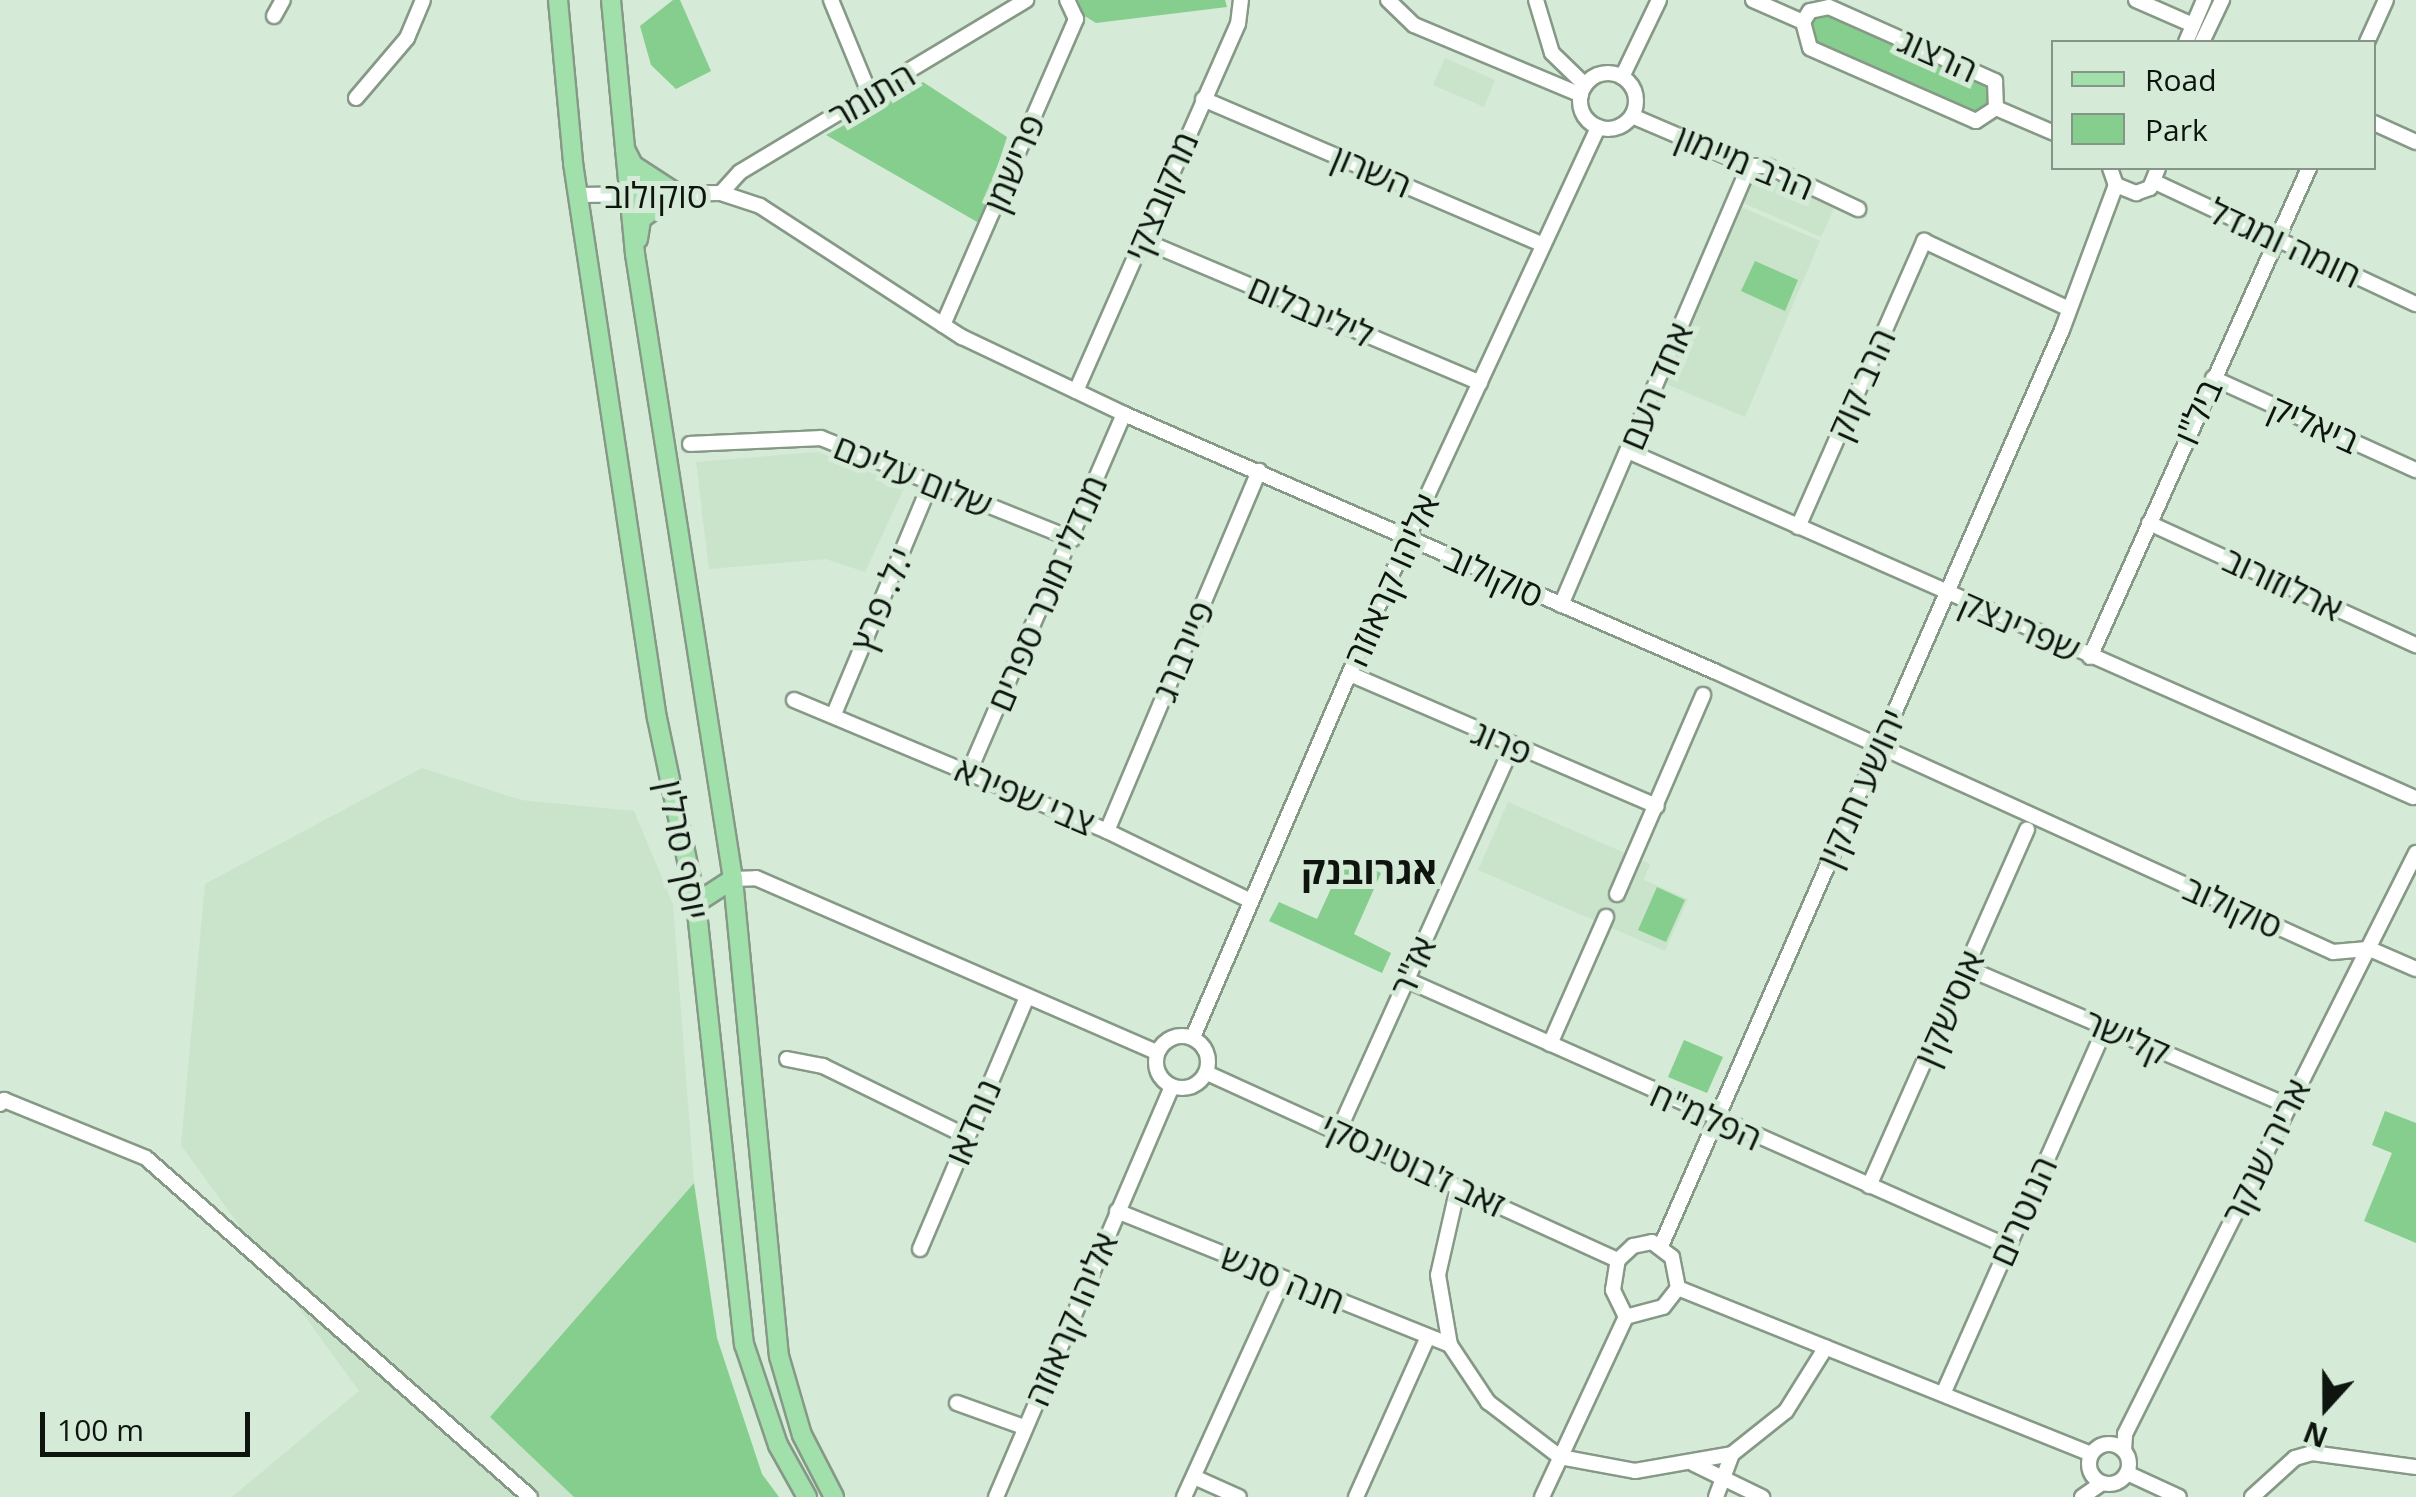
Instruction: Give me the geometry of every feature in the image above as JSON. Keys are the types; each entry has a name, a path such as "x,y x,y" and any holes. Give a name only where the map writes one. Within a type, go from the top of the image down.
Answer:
{"main road":[{"name":"יוסף סרלין","path":"558,0 580,195 657,718 696,903 744,1344 778,1445 807,1497"},
{"name":"יוסף סרלין","path":"611,0 626,192 733,879 778,1356 802,1434 834,1497"},
{"path":"622,145 633,165 676,192 641,219 635,254"},
{"path":"696,903 733,879"}],"street":[{"path":"274,16 283,0"},
{"path":"356,98 408,38 423,0"},
{"path":"831,0 871,97"},
{"name":"התומר","path":"721,193 740,172 871,97 1026,0"},
{"name":"פרישמן","path":"943,326 1076,19 1066,0"},
{"name":"מרקובצקי","path":"1076,391 1238,24 1240,0"},
{"path":"1388,0 1414,25 1536,78 1583,90"},
{"path":"1536,0 1552,54 1551,71 1536,78"},
{"path":"1622,77 1658,0"},
{"name":"הרצוג","path":"1753,0 1803,22"},
{"path":"2136,0 2193,25"},
{"path":"2187,40 2204,0"},
{"path":"2203,40 2222,0"},
{"path":"2368,40 2386,0"},
{"name":"הרצוג","path":"1830,7 1995,81 1996,108 1976,121 1810,48 1803,22 1810,11 1830,7"},
{"path":"1552,54 1583,90 1584,114 1598,127 1617,128 1632,116 1636,99 1622,77"},
{"path":"1583,90 1598,76 1622,77"},
{"name":"השרון","path":"1203,98 1542,244"},
{"name":"הרצוג","path":"1996,108 2051,132"},
{"name":"הרב מיימון","path":"1632,116 1749,166 1767,166 1858,209"},
{"path":"2376,123 2416,142"},
{"name":"אליהו קראוזה","path":"1193,1038 1408,537 1598,127"},
{"name":"אחד העם","path":"1561,605 1749,166"},
{"path":"2111,170 2122,189 2157,175"},
{"name":"ביל\"ו","path":"2090,657 2307,170"},
{"name":"חומה ומגדל","path":"2157,175 2274,239 2416,304"},
{"name":"יהושע חנקין","path":"2062,330 2067,308 2122,189"},
{"name":"יהושע חנקין","path":"1661,1246 2122,189"},
{"name":"סוקולוב","path":"580,195 721,193 760,206 841,254 943,326 1124,414 1880,746 2333,952 2370,949 2416,968"},
{"name":"לילינבלום","path":"1142,240 1480,383"},
{"name":"הרב קוק","path":"1798,527 1924,241 2067,308"},
{"name":"ביאליק","path":"2213,378 2416,470"},
{"name":"מנדלי מוכר ספרים","path":"970,772 1124,414"},
{"name":"שלום עליכם","path":"690,444 821,438 1072,539"},
{"name":"שפרינצק","path":"1628,451 2413,797"},
{"name":"פיירברג","path":"1107,830 1260,471"},
{"name":"י.ל. פרץ","path":"834,714 930,484"},
{"name":"ארלוזורוב","path":"2150,522 2416,645"},
{"name":"פרוג","path":"1350,674 1656,806"},
{"path":"1616,894 1703,695"},
{"name":"צבי שפירא","path":"794,700 1107,830 1251,901"},
{"name":"אז\"ר","path":"1339,1130 1512,747"},
{"name":"אוסישקין","path":"1869,1186 2027,829"},
{"path":"726,840 756,878"},
{"name":"אריה שנקר","path":"2124,1450 2125,1434 2416,853"},
{"path":"733,879 756,878 1158,1052"},
{"path":"1550,1044 1606,917"},
{"name":"קלישר","path":"1967,968 2287,1105"},
{"name":"הפלמ\"ח","path":"1407,980 1714,1121 2007,1246"},
{"name":"נורדאו","path":"920,1249 1027,997"},
{"name":"הנוטרים","path":"1943,1394 2105,1028"},
{"path":"1193,1038 1206,1048 1206,1073 1188,1088 1172,1086 1160,1076 1158,1052 1168,1039 1193,1038"},
{"path":"787,1059 823,1066 966,1136"},
{"name":"זאב ז'בוטינסקי","path":"1206,1073 1339,1130 1618,1260"},
{"name":"אליהו קראוזה","path":"996,1497 1172,1086"},
{"path":"0,1104 4,1100 146,1158 530,1497"},
{"path":"1458,1187 1438,1276 1450,1345 1488,1402 1560,1457 1635,1471 1694,1464 1732,1454 1786,1410 1826,1347"},
{"name":"חנה סנש","path":"1117,1211 1450,1345"},
{"path":"1542,1497 1626,1317 1663,1307 1678,1288 1677,1266 1661,1246 1642,1242 1618,1260 1613,1290 1626,1317"},
{"path":"1184,1497 1283,1280"},
{"path":"1678,1288 2091,1454"},
{"path":"1356,1497 1428,1337"},
{"path":"958,1402 1024,1428"},
{"path":"2091,1454 2106,1444 2124,1450 2127,1474"},
{"path":"1716,1497 1732,1454"},
{"path":"2091,1454 2090,1471 2102,1483"},
{"path":"2252,1497 2294,1458 2312,1454 2416,1468"},
{"path":"1694,1464 1762,1497"},
{"path":"2082,1497 2102,1483 2127,1474 2179,1497"},
{"path":"1194,1477 1238,1497"}],"shaded area":[{"path":"1445,58 1495,80 1484,107 1433,85"},
{"path":"1751,172 1836,204 1821,237 1739,201"},
{"path":"1737,205 1820,241 1745,417 1661,382"},
{"path":"818,452 905,486 865,572 826,559 709,569 696,462"},
{"path":"422,768 521,800 634,811 673,904 694,1183 490,1417 574,1497 232,1497 359,1391 181,1145 205,884"},
{"path":"1508,802 1650,864 1644,880 1688,899 1665,951 1478,870"}],"green space":[{"path":"673,0 680,0 711,71 676,89 651,65 640,26"},
{"path":"1078,0 1225,0 1227,7 1096,23 1083,15"},
{"path":"1829,7 1995,81 1985,119 1810,48 1803,22"},
{"path":"923,82 1007,137 979,223 826,135"},
{"path":"1755,261 1798,280 1785,311 1741,291"},
{"path":"1346,856 1381,873 1354,934 1391,953 1382,973 1269,921 1279,902 1317,919"},
{"path":"1657,887 1685,900 1666,942 1638,930"},
{"path":"1684,1040 1723,1057 1707,1093 1668,1077"},
{"path":"2385,1111 2416,1123 2416,1243 2364,1221 2392,1153 2372,1145"},
{"path":"694,1183 717,1338 762,1474 779,1497 574,1497 490,1417"}],"district":[{"name":"אגרובנק","path":"1369,870"}]}
